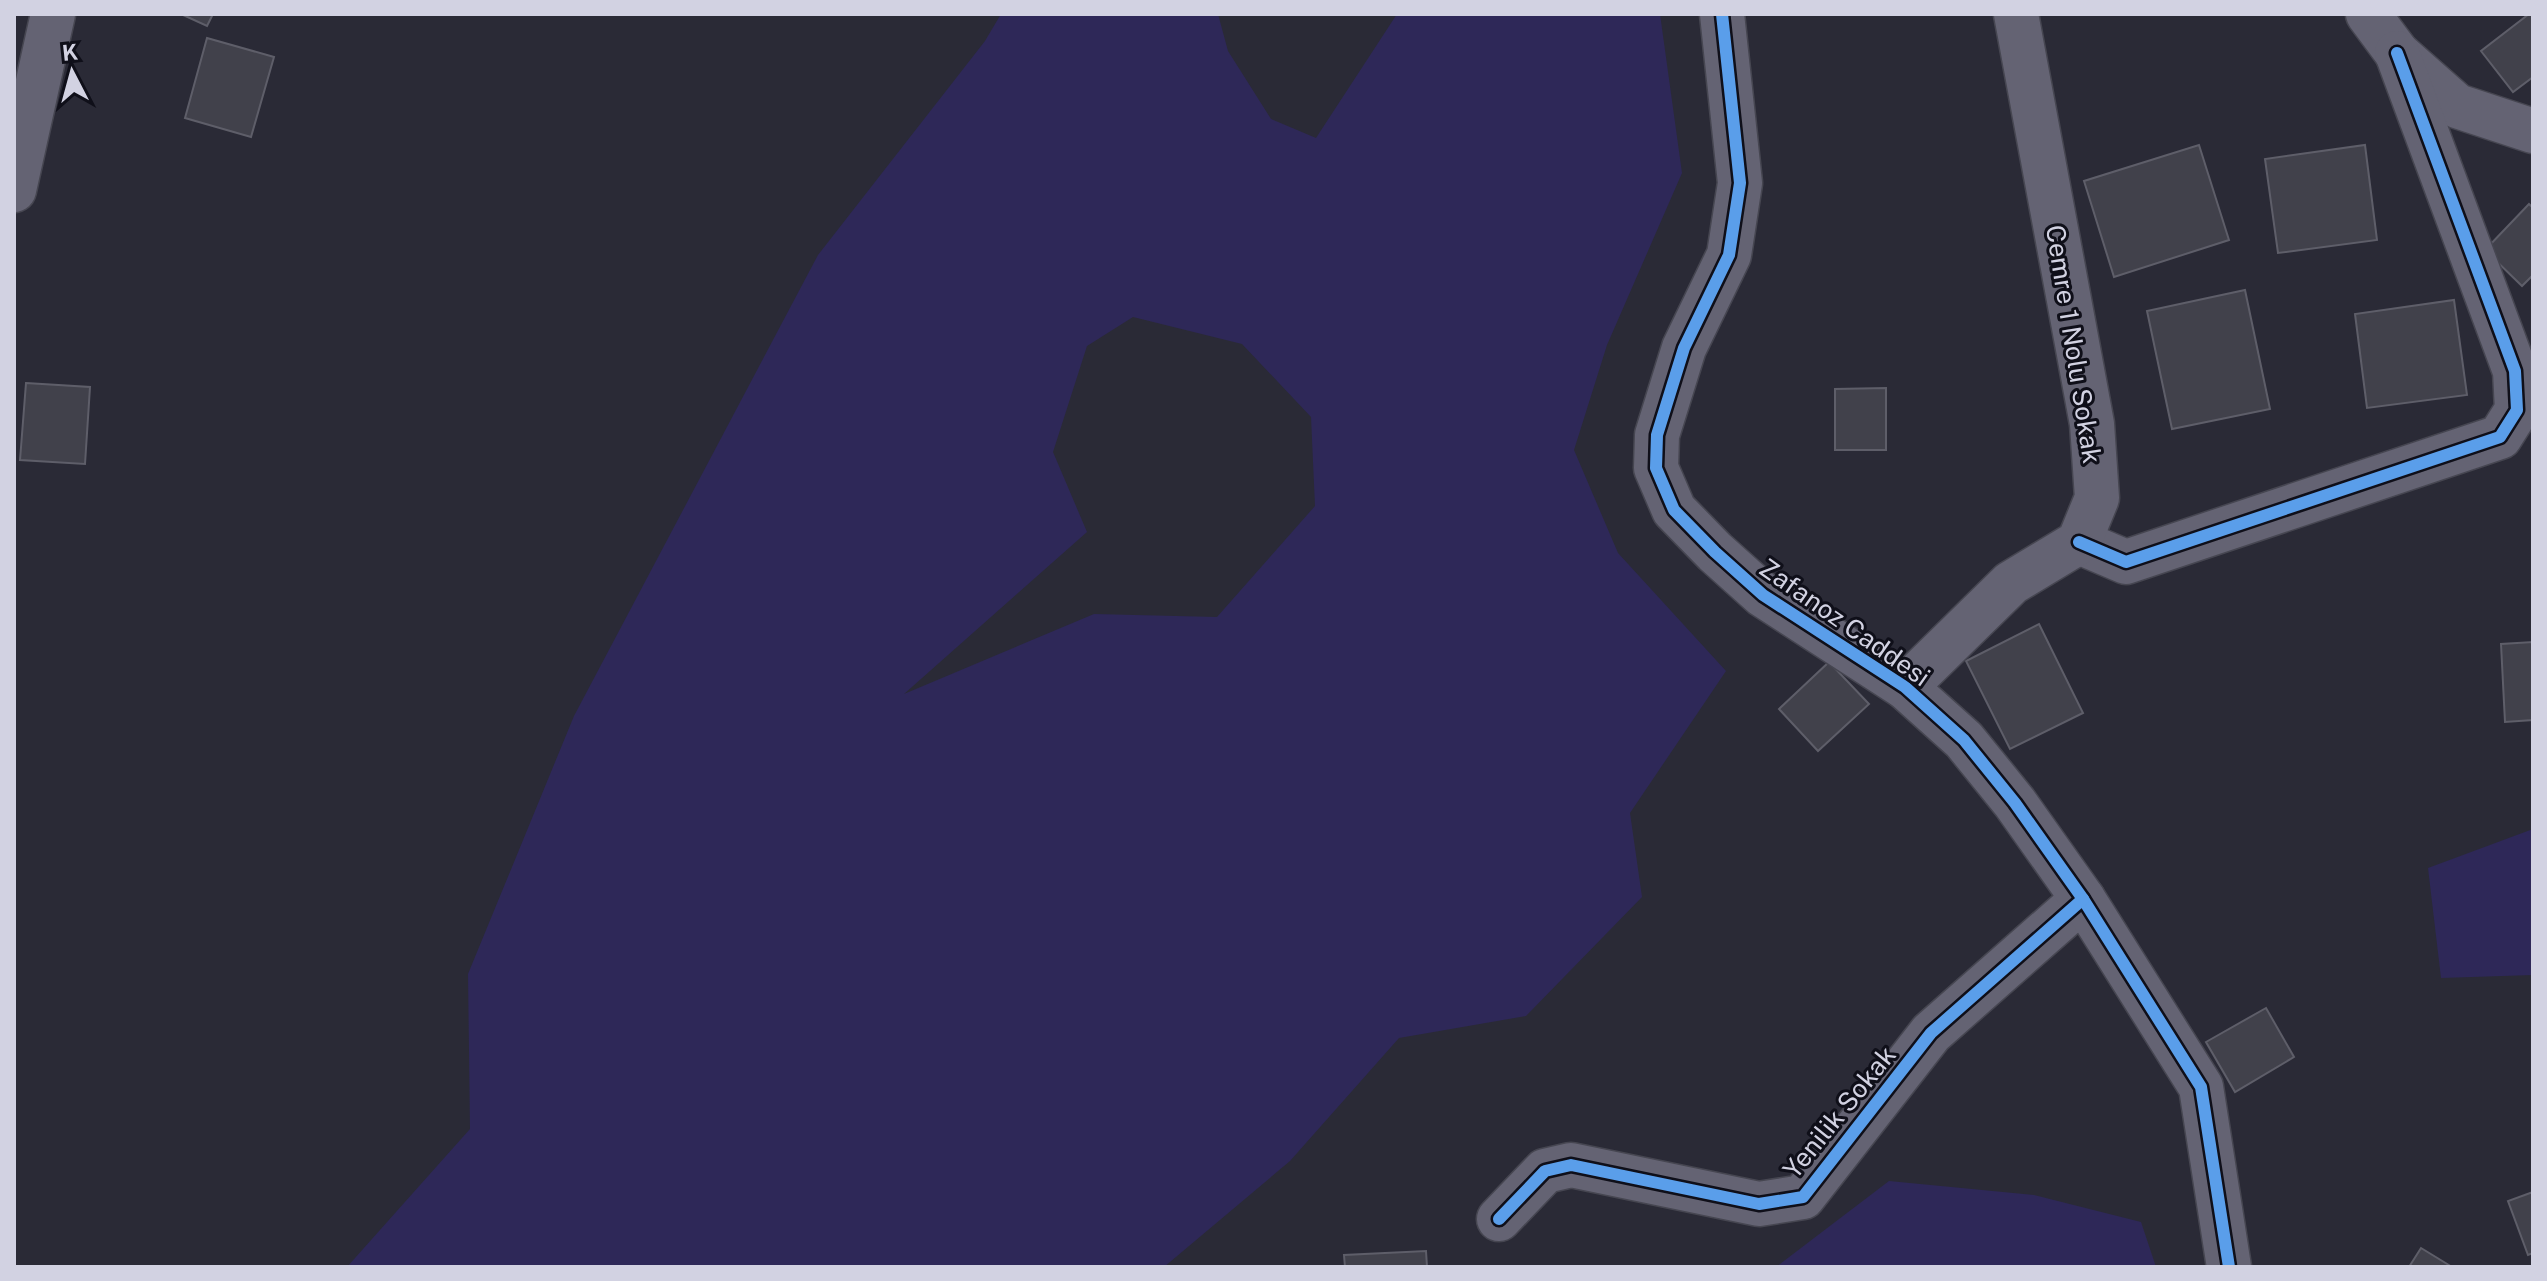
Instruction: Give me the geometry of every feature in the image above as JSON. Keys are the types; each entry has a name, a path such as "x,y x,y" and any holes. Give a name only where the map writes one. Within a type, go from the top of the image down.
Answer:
{"street":[{"path":"14,190 53,14"},
{"name":"Zafanoz Caddesi","path":"1722,14 1740,183 1729,255 1684,348 1657,435 1656,468 1674,510 1763,595 1905,687 1964,740 2015,803 2083,899 2201,1087 2229,1267"},
{"name":"Cemre 1 Nolu Sokak","path":"2016,14 2092,424 2097,498 2079,542"},
{"path":"2368,14 2397,53 2457,106 2533,131"},
{"path":"1905,687 2011,583 2079,542 2126,562 2500,437 2517,410 2515,371 2397,53"},
{"name":"Yenilik Sokak","path":"1499,1219 1545,1171 1571,1165 1759,1204 1803,1197 1931,1033 2083,899"}],"shaded area":[{"path":"1001,14 1218,14 1228,51 1271,119 1316,138 1397,14 1660,14 1682,173 1607,345 1574,450 1618,553 1726,671 1630,813 1642,897 1526,1016 1399,1038 1290,1161 1164,1267 347,1267 470,1129 468,974 574,716 818,255 985,41","holes":["1133,317 1242,344 1311,417 1315,506 1217,617 1094,614 904,694 1087,532 1053,452 1087,346"]},
{"path":"2533,829 2533,975 2441,978 2428,868"},
{"path":"1889,1181 2034,1195 2141,1222 2156,1267 1776,1267"}],"building":[{"path":"181,14 213,14 207,26"},
{"path":"2533,14 2533,77 2513,92 2481,51"},
{"path":"207,38 274,57 251,137 185,118"},
{"path":"2199,145 2229,240 2114,277 2084,181"},
{"path":"2365,145 2377,240 2278,253 2265,159"},
{"path":"2529,204 2533,208 2533,275 2522,286 2485,250"},
{"path":"2245,290 2270,409 2172,429 2147,311"},
{"path":"2454,300 2467,395 2367,408 2355,314"},
{"path":"26,383 90,387 85,464 20,460"},
{"path":"1886,388 1886,450 1835,450 1835,389"},
{"path":"2039,624 2083,713 2010,749 1966,661"},
{"path":"2533,642 2533,720 2505,722 2501,644"},
{"path":"1829,662 1869,704 1818,751 1779,709"},
{"path":"2266,1008 2294,1057 2235,1092 2206,1042"},
{"path":"2533,1192 2533,1253 2528,1255 2508,1201"},
{"path":"2421,1248 2452,1267 2409,1267"},
{"path":"1426,1251 1427,1267 1345,1267 1344,1255"}],"cycle path":[{"path":"1722,14 1740,183 1729,255 1684,348 1657,435 1656,468 1674,510 1715,552 1763,595 1905,687 1964,740 2015,803 2083,899 2201,1087 2229,1267"},
{"path":"2079,542 2126,562 2500,437 2517,410 2515,371 2397,53"},
{"path":"1499,1219 1545,1171 1571,1165 1759,1204 1803,1197 1931,1033 2083,899"}]}
